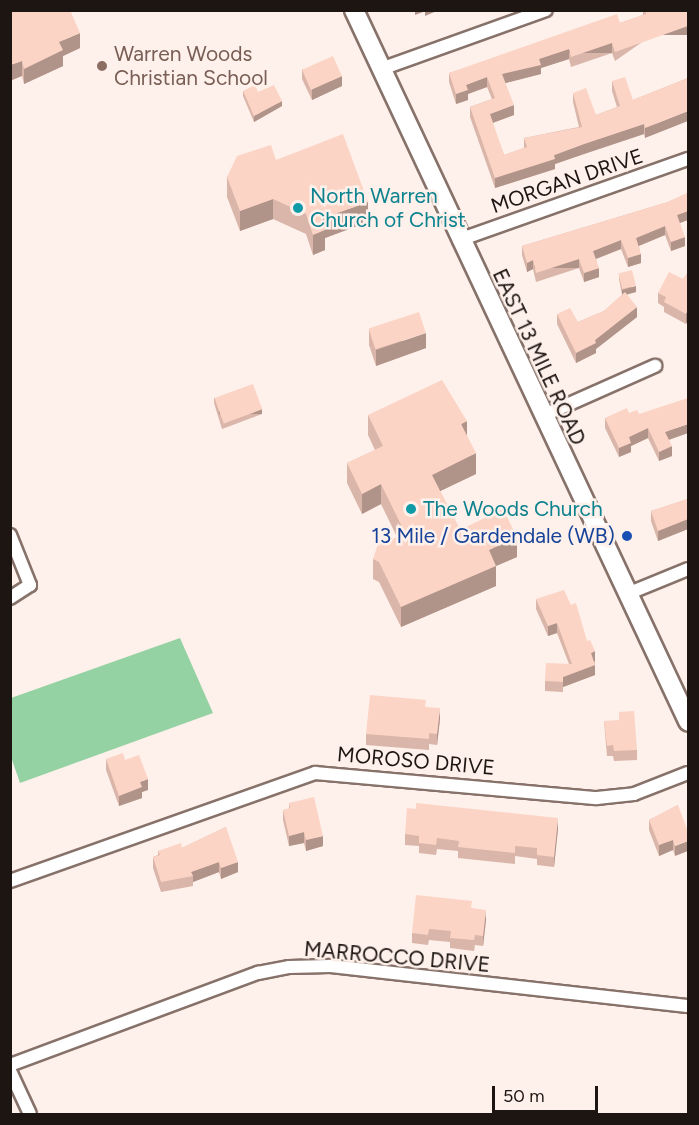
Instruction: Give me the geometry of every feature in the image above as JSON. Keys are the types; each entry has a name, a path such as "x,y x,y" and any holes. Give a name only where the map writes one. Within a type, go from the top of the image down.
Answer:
{"main road":[{"name":"EAST 13 MILE ROAD","path":"354,10 459,240 688,721"}],"street":[{"path":"381,69 546,10"},
{"name":"MORGAN DRIVE","path":"459,240 688,159"},
{"path":"542,416 655,366"},
{"path":"10,535 30,585 10,598"},
{"path":"627,594 688,569"},
{"name":"MOROSO DRIVE","path":"10,881 315,772 597,798 634,794 688,773"},
{"name":"MARROCCO DRIVE","path":"10,1065 258,973 289,967 330,966 688,1006"},
{"path":"10,1071 30,1114"}],"green space":[{"path":"180,638 213,713 20,783 11,757 11,698"}],"building":[{"path":"10,10 70,10 80,33 59,42 63,50 24,69 22,61 10,65"},
{"path":"645,10 688,10 688,26 615,52 612,43 571,57 569,49 539,59 541,65 502,74 514,105 490,114 504,155 527,147 524,138 582,127 573,93 586,88 596,115 620,106 612,81 625,77 633,100 688,78 688,111 645,128 644,124 584,144 554,155 555,159 495,178 470,107 495,98 487,77 466,85 468,90 456,94 449,73 617,14 620,23 646,14"},
{"path":"333,56 342,76 311,90 302,70"},
{"path":"255,85 258,92 274,85 282,101 254,116 243,91"},
{"name":"North Warren Church of Christ","path":"343,134 368,202 321,219 325,230 313,235 306,214 273,199 240,211 227,177 237,156 271,145 276,160"},
{"path":"688,193 688,211 677,215 685,237 671,242 665,226 636,238 641,254 628,258 621,240 593,251 599,268 584,273 579,259 536,273 533,260 527,263 522,246 668,202"},
{"path":"632,270 636,286 622,289 618,273"},
{"path":"669,272 683,279 688,273 686,314 664,302 666,297 658,293"},
{"path":"625,292 637,307 595,340 596,343 576,353 557,314 570,308 578,322 604,311"},
{"path":"419,312 426,333 375,349 369,328"},
{"name":"The Woods Church","path":"442,380 467,421 461,424 476,453 432,475 460,530 503,509 517,537 489,550 496,566 401,607 379,562 373,559 379,541 386,543 405,533 381,484 362,494 347,463 383,446 368,415"},
{"path":"253,384 262,409 224,423 214,398"},
{"path":"688,398 688,424 665,432 672,446 659,452 648,428 629,437 631,443 619,448 605,418 627,408 629,413 637,410 639,414"},
{"path":"688,499 688,519 658,531 651,511"},
{"path":"564,590 571,605 576,603 587,641 590,640 595,651 591,653 595,665 563,677 563,682 545,681 546,663 572,664 557,623 548,626 536,599"},
{"path":"370,695 426,700 425,707 440,708 437,734 429,733 429,739 366,734"},
{"path":"634,711 637,750 614,751 613,745 607,746 604,721 619,720 619,712"},
{"path":"123,753 125,760 139,755 148,779 140,782 142,787 119,796 106,759"},
{"path":"314,797 323,836 306,840 304,832 289,836 283,810 290,808 289,803"},
{"path":"416,803 558,818 554,857 537,855 537,848 515,846 515,853 458,847 459,841 437,838 436,845 419,843 419,836 405,834 407,808 416,809"},
{"path":"678,805 688,832 688,841 675,846 673,840 659,845 649,820"},
{"path":"226,827 238,862 221,868 219,862 191,872 193,876 161,882 153,857 160,855 158,851 181,843 182,848"},
{"path":"416,895 472,901 471,908 486,910 483,936 475,935 474,940 450,938 451,931 429,929 428,935 412,933"}],"place":[{"name":"Warren Woods Christian School","path":"102,66"},
{"name":"North Warren Church of Christ","path":"298,208"},
{"name":"The Woods Church","path":"411,509"},
{"name":"13 Mile / Gardendale (WB)","path":"627,536"}]}
